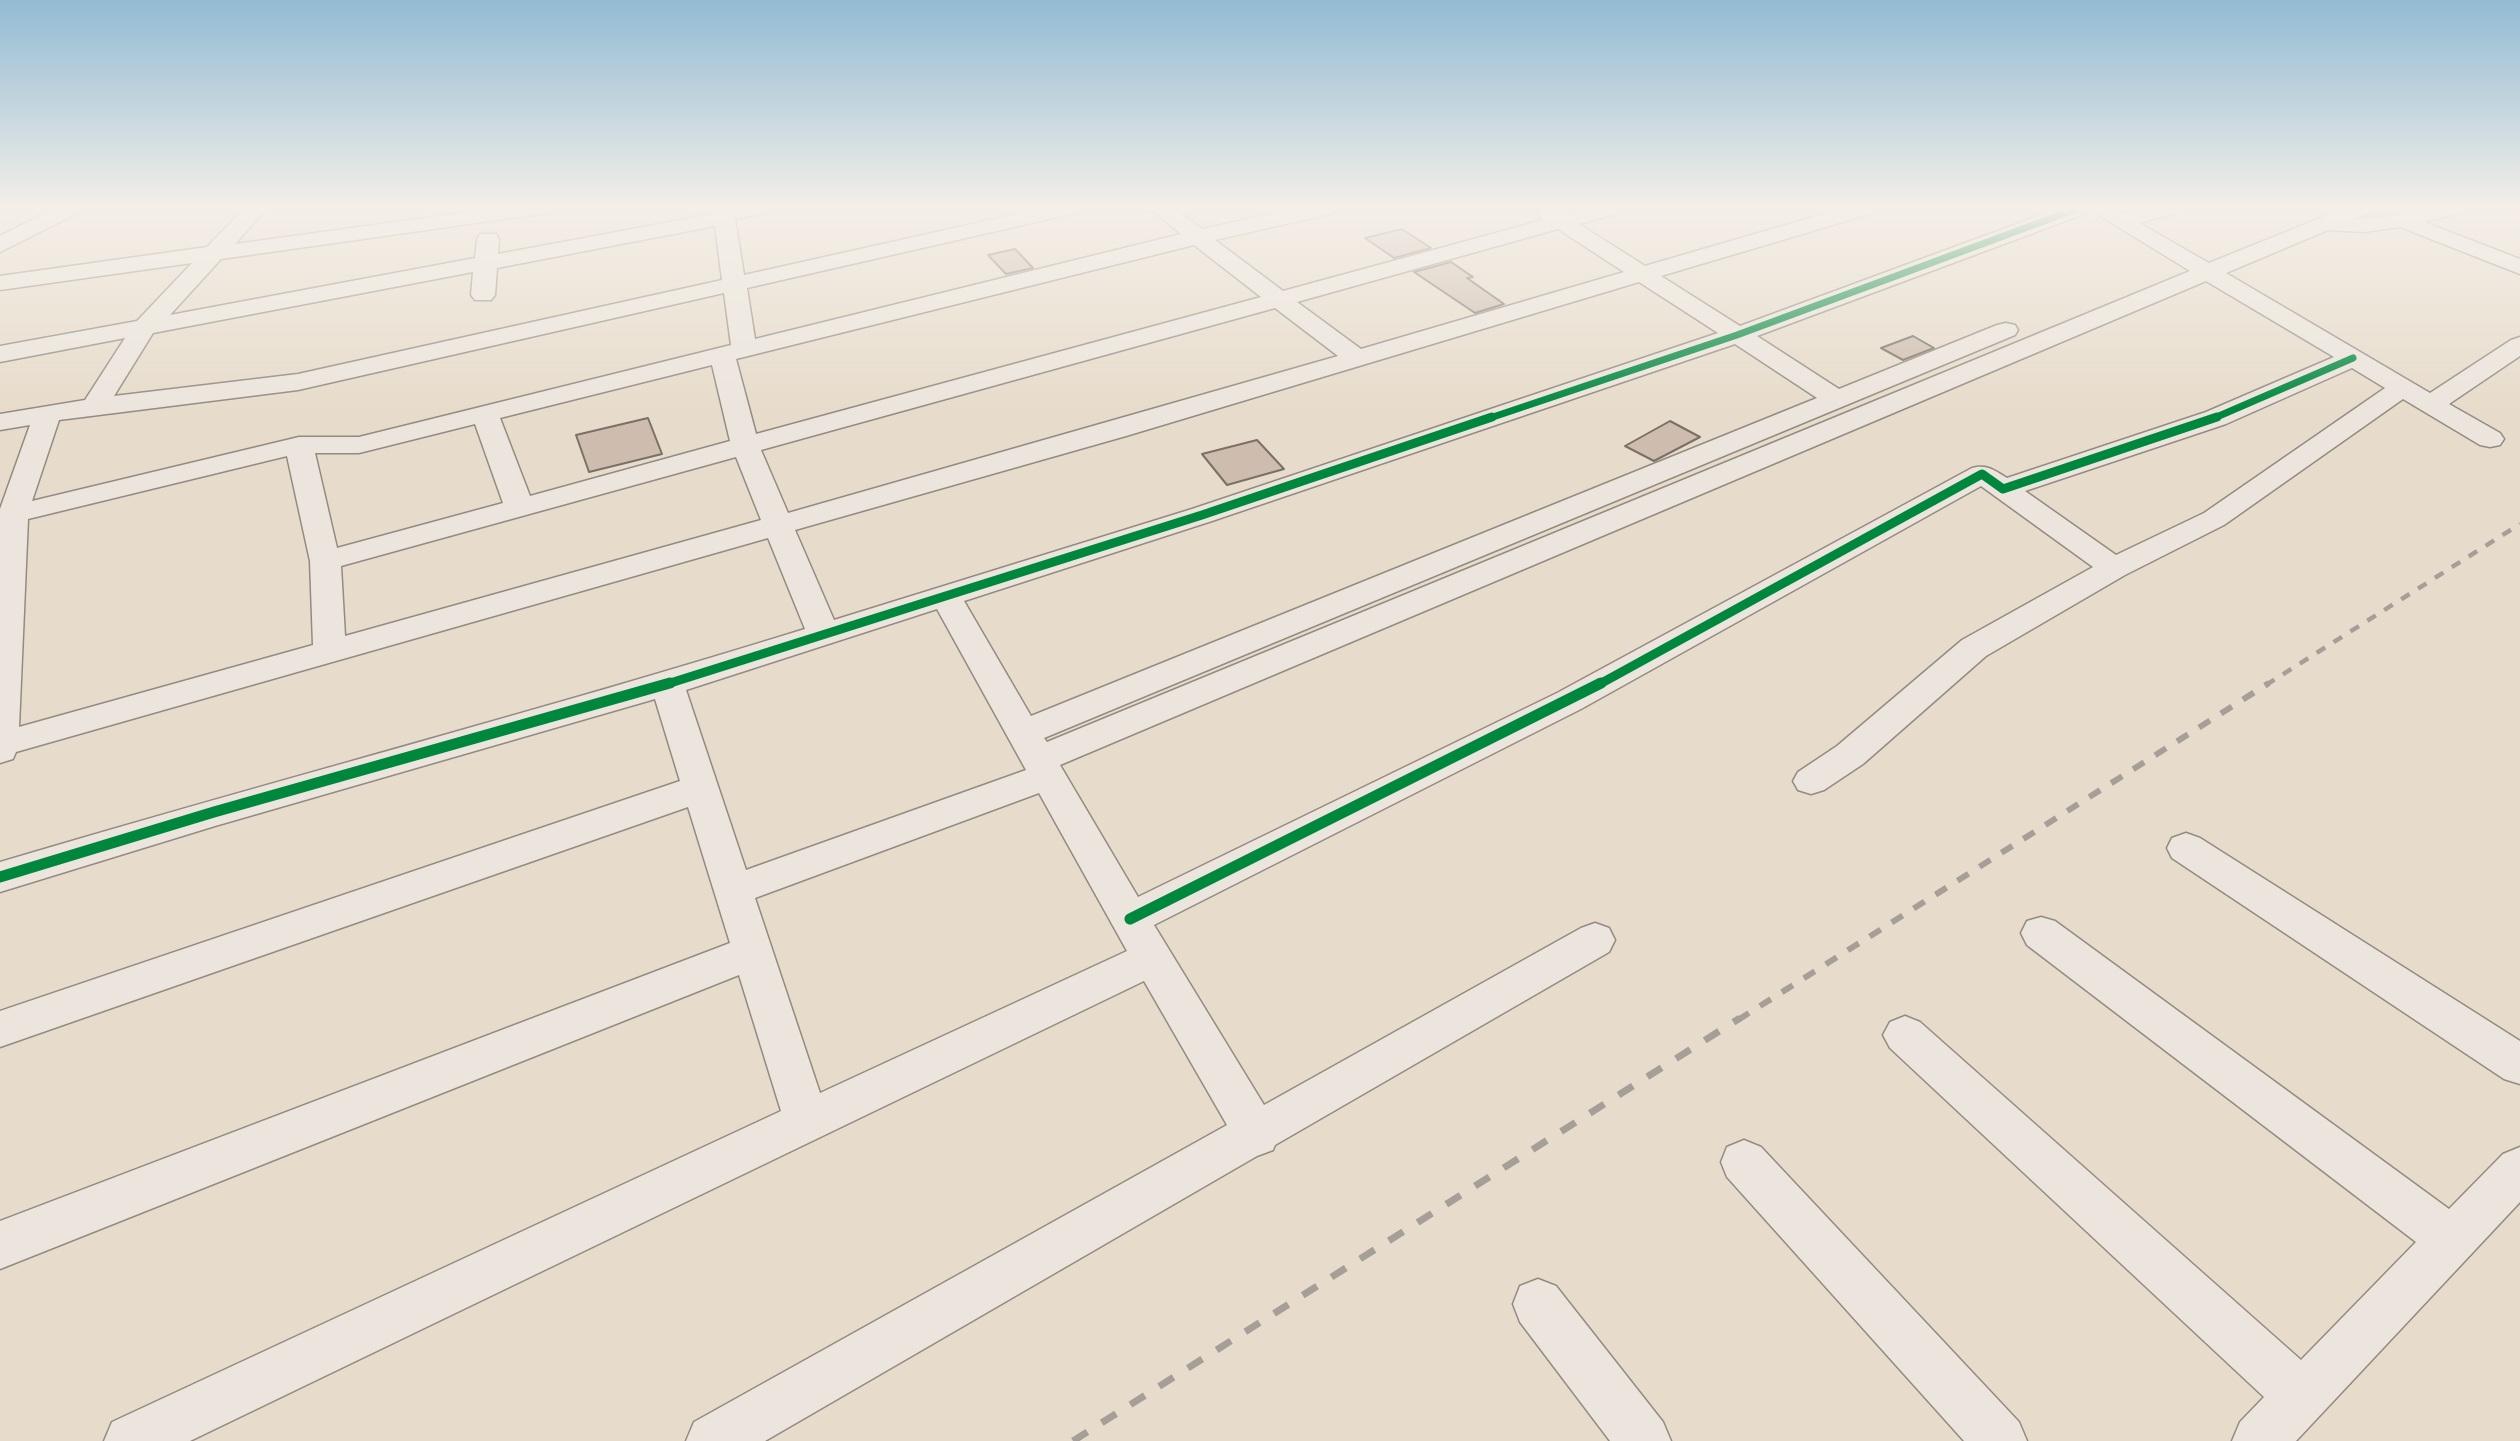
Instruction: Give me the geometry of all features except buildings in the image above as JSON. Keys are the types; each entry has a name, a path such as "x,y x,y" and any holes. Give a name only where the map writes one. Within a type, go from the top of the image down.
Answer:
{"street":[{"path":"0,283 52,275"},
{"path":"94,406 144,328 193,275"},
{"path":"0,354 418,275"},
{"path":"484,295 486,275"},
{"path":"732,275 734,353 745,446 824,635"},
{"path":"0,422 94,406 298,382 776,275"},
{"path":"13,514 299,445 359,445 1044,275"},
{"path":"1247,275 1357,359"},
{"path":"325,561 1278,299 1355,275"},
{"path":"48,413 13,514 1,747 778,527 1642,275"},
{"path":"1643,275 1836,398"},
{"path":"0,877 214,812 667,684 946,597 1737,335 1898,275"},
{"path":"733,890 1836,398 2170,275"},
{"path":"1037,756 2173,275"},
{"path":"2211,275 2490,439"},
{"path":"2431,404 2520,345"},
{"path":"2003,489 2216,418 2353,358"},
{"path":"1811,781 1850,755 1974,648 2114,568 2214,519 2403,387"},
{"path":"485,414 520,508"},
{"path":"299,445 325,561 330,652"},
{"path":"131,1441 807,1121 1982,474 2114,568"},
{"path":"946,597 1141,939 1257,1135"},
{"path":"667,684 807,1121"},
{"path":"0,1029 701,788"},
{"path":"2186,848 2520,1065"},
{"path":"2041,933 2452,1240"},
{"path":"713,1441 1257,1135 1595,940"},
{"path":"0,1245 753,952"},
{"path":"1905,1035 2302,1396"},
{"path":"1744,1162 2000,1441"},
{"path":"2259,1441 2452,1240 2516,1179"},
{"path":"1538,1304 1644,1441"}],"railway":[{"path":"2266,685 2520,524"},
{"path":"1738,1020 2269,683"},
{"path":"1073,1441 1740,1018"}],"cycle path":[{"path":"0,877 214,812 667,684 1202,515 1737,335 1898,275"},
{"path":"1130,919 1569,701 1982,474 2003,489 2216,418 2353,358"}]}
